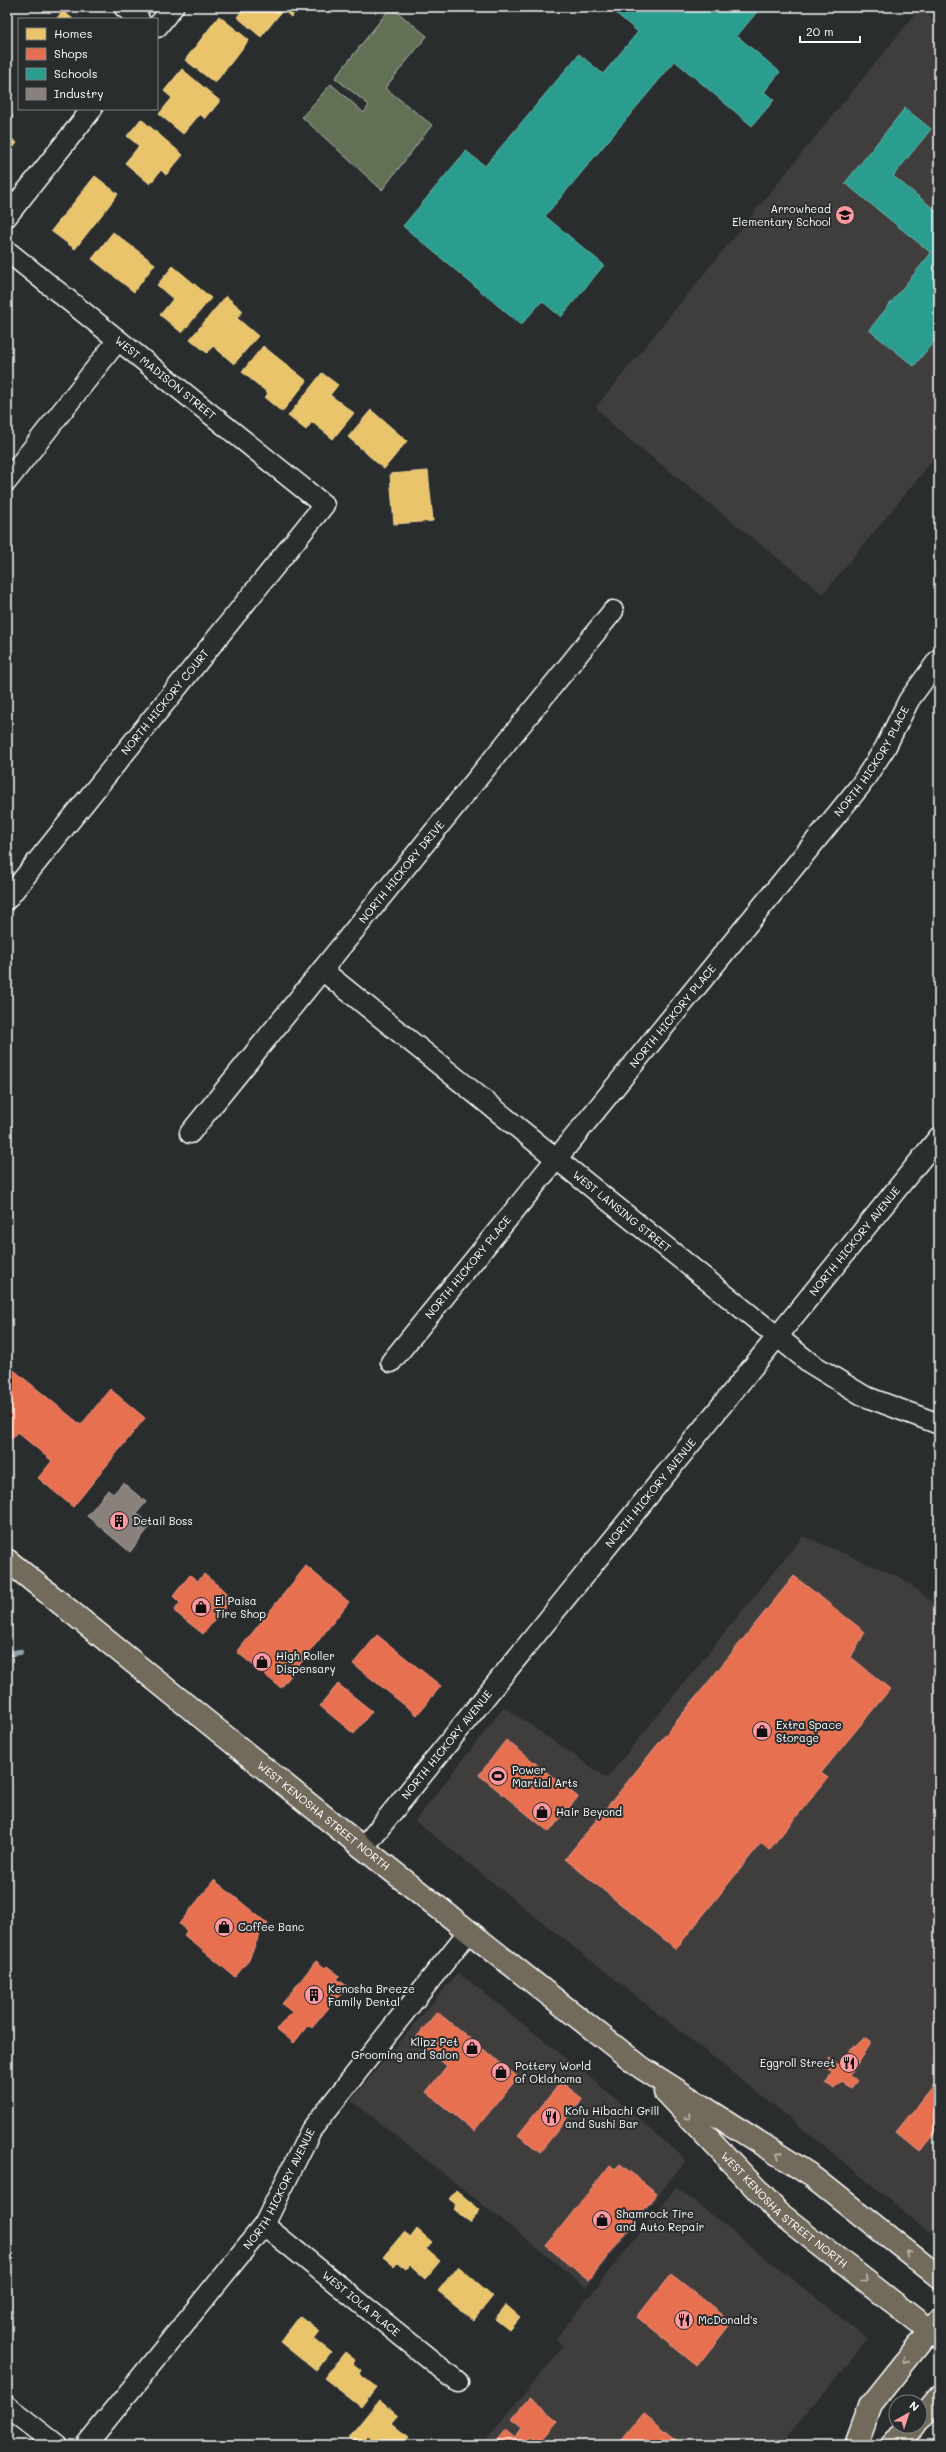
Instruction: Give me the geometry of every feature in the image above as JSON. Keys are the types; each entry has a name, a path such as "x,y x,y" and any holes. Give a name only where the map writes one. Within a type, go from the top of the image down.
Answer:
{"main road":[{"name":"WEST KENOSHA STREET NORTH","path":"7,1560 363,1848 642,2068 812,2176 939,2277"},
{"name":"WEST KENOSHA STREET NORTH","path":"642,2068 780,2213 936,2329"},
{"path":"856,2445 871,2404 936,2329"},
{"path":"928,2410 939,2397"},
{"path":"892,2445 905,2434"}],"street":[{"path":"124,7 138,18"},
{"path":"158,26 173,7"},
{"path":"7,216 91,110"},
{"name":"WEST MADISON STREET","path":"7,251 324,505"},
{"path":"7,481 118,340"},
{"name":"NORTH HICKORY COURT","path":"7,899 324,505"},
{"name":"NORTH HICKORY DRIVE","path":"190,1133 614,611"},
{"name":"NORTH HICKORY PLACE","path":"391,1362 860,786 884,748 908,700 939,659"},
{"name":"WEST LANSING STREET","path":"322,970 820,1371 844,1385 879,1402 939,1424"},
{"name":"NORTH HICKORY AVENUE","path":"363,1848 776,1336 939,1137"},
{"name":"NORTH HICKORY AVENUE","path":"86,2445 264,2225 311,2130 469,1931"},
{"name":"WEST IOLA PLACE","path":"264,2225 458,2382"},
{"path":"7,2406 57,2445"}],"shaded area":[{"name":"Arrowhead Elementary School","path":"920,8 939,24 939,453 823,594 615,428 596,407"},
{"path":"803,1536 902,1578 939,1608 939,2240 781,2111 415,1821 504,1707 607,1778"},
{"path":"457,1974 467,1979 597,2083 682,2156 685,2161 586,2287 351,2100"},
{"path":"676,2187 868,2339 781,2445 482,2445 564,2346 556,2338"}],"green space":[{"path":"391,7 427,36 385,88 432,125 382,190 302,117 331,84 364,113 369,105 335,78"}],"building: Homes":[{"path":"245,7 299,7 291,17 283,10 261,37 237,17"},
{"path":"63,11 72,18 57,18"},
{"path":"219,16 249,40 215,83 185,60"},
{"path":"182,69 220,101 205,119 200,114 183,134 159,114 172,98 164,91"},
{"path":"7,111 13,116 7,124"},
{"path":"141,119 183,155 166,175 161,170 150,184 125,163 139,146 127,136"},
{"path":"7,135 17,143 7,155"},
{"path":"95,176 118,194 75,249 51,231"},
{"path":"113,232 155,264 134,292 92,259"},
{"path":"173,266 211,298 182,333 160,315 173,299 157,285"},
{"path":"226,296 243,311 237,318 258,336 234,364 213,346 207,353 190,339"},
{"path":"263,346 307,381 282,412 265,398 268,393 242,372"},
{"path":"322,373 338,385 330,395 354,413 333,439 312,422 306,430 288,416"},
{"path":"371,410 407,441 384,469 348,437"},
{"path":"428,471 433,521 394,524 390,474"},
{"path":"456,2190 480,2210 470,2223 454,2209 457,2205 449,2199"},
{"path":"417,2229 432,2242 426,2249 440,2261 425,2279 409,2265 406,2269 397,2262 394,2266 383,2257 404,2232 411,2237"},
{"path":"458,2266 493,2296 474,2320 438,2291"},
{"path":"506,2305 520,2317 509,2330 495,2319"},
{"path":"300,2316 320,2331 314,2339 331,2352 316,2371 280,2342"},
{"path":"345,2352 355,2360 352,2363 361,2370 359,2374 376,2387 361,2407 324,2378"},
{"path":"379,2400 398,2416 392,2423 409,2437 402,2445 379,2445 369,2436 362,2445 357,2445 348,2438"}],"building: Shops":[{"path":"10,1367 81,1425 110,1389 145,1418 73,1507 38,1478 52,1461 17,1432 7,1444 7,1371"},
{"path":"306,1566 349,1602 281,1688 237,1652"},
{"name":"El Paisa Tire Shop","path":"204,1574 233,1598 203,1634 174,1611 180,1603 173,1596 190,1575 198,1581"},
{"name":"Extra Space Storage","path":"794,1576 865,1632 851,1657 890,1689 821,1773 828,1778 769,1850 761,1843 676,1949 565,1859"},
{"path":"377,1635 441,1686 417,1715 353,1664"},
{"path":"338,1684 372,1711 354,1734 320,1706"},
{"path":"506,1740 578,1797 549,1832 479,1775"},
{"name":"Coffee Banc","path":"214,1880 268,1924 260,1934 248,1961 235,1977 184,1935 187,1931 179,1924"},
{"name":"Kenosha Breeze Family Dental","path":"316,1961 325,1968 327,1966 340,1976 337,1979 347,1986 312,2028 308,2025 294,2043 277,2029 292,2012 282,2004"},
{"path":"437,2012 518,2077 474,2131 426,2092 447,2066 415,2039"},
{"name":"Eggroll Street","path":"864,2038 870,2042 870,2045 850,2074 858,2081 852,2088 842,2081 834,2089 826,2083 832,2072 824,2066 830,2058 838,2065 853,2046 855,2047"},
{"path":"938,2080 939,2129 920,2152 896,2132"},
{"name":"Kofu Hibachi Grill and Sushi Bar","path":"561,2082 583,2099 540,2152 518,2135"},
{"name":"Shamrock Tire and Auto Repair","path":"620,2164 657,2193 589,2280 546,2246 610,2165 615,2169"},
{"name":"McDonald's","path":"671,2274 732,2322 697,2366 637,2317"},
{"path":"529,2398 558,2421 540,2442 532,2436 525,2445 493,2445 505,2430 515,2438 522,2428 511,2419"},
{"path":"643,2413 682,2445 617,2445"}],"building: Schools":[{"path":"609,7 761,7 737,36 780,72 764,92 774,100 752,126 675,61 545,216 604,265 561,317 542,301 521,325 403,226 466,151 485,166 579,54 603,74 638,32"},
{"name":"Arrowhead Elementary School","path":"905,108 931,129 893,176 939,213 939,335 914,366 869,330 931,253 845,183"}],"building: Industry":[{"name":"Detail Boss","path":"123,1483 146,1502 137,1513 151,1525 130,1552 87,1516 108,1490 113,1494"}],"waterway":[{"path":"7,1654 20,1652"}],"place":[{"name":"Arrowhead Elementary School","path":"845,215"},
{"name":"Detail Boss","path":"119,1521"},
{"name":"El Paisa Tire Shop","path":"201,1607"},
{"name":"High Roller Dispensary","path":"262,1662"},
{"name":"Extra Space Storage","path":"762,1731"},
{"name":"Power Martial Arts","path":"498,1776"},
{"name":"Hair Beyond","path":"542,1812"},
{"name":"Coffee Banc","path":"224,1927"},
{"name":"Kenosha Breeze Family Dental","path":"314,1995"},
{"name":"Klipz Pet Grooming and Salon","path":"472,2048"},
{"name":"Eggroll Street","path":"849,2063"},
{"name":"Pottery World of Oklahoma","path":"501,2072"},
{"name":"Kofu Hibachi Grill and Sushi Bar","path":"551,2117"},
{"name":"Shamrock Tire and Auto Repair","path":"602,2220"},
{"name":"McDonald's","path":"684,2320"}]}
